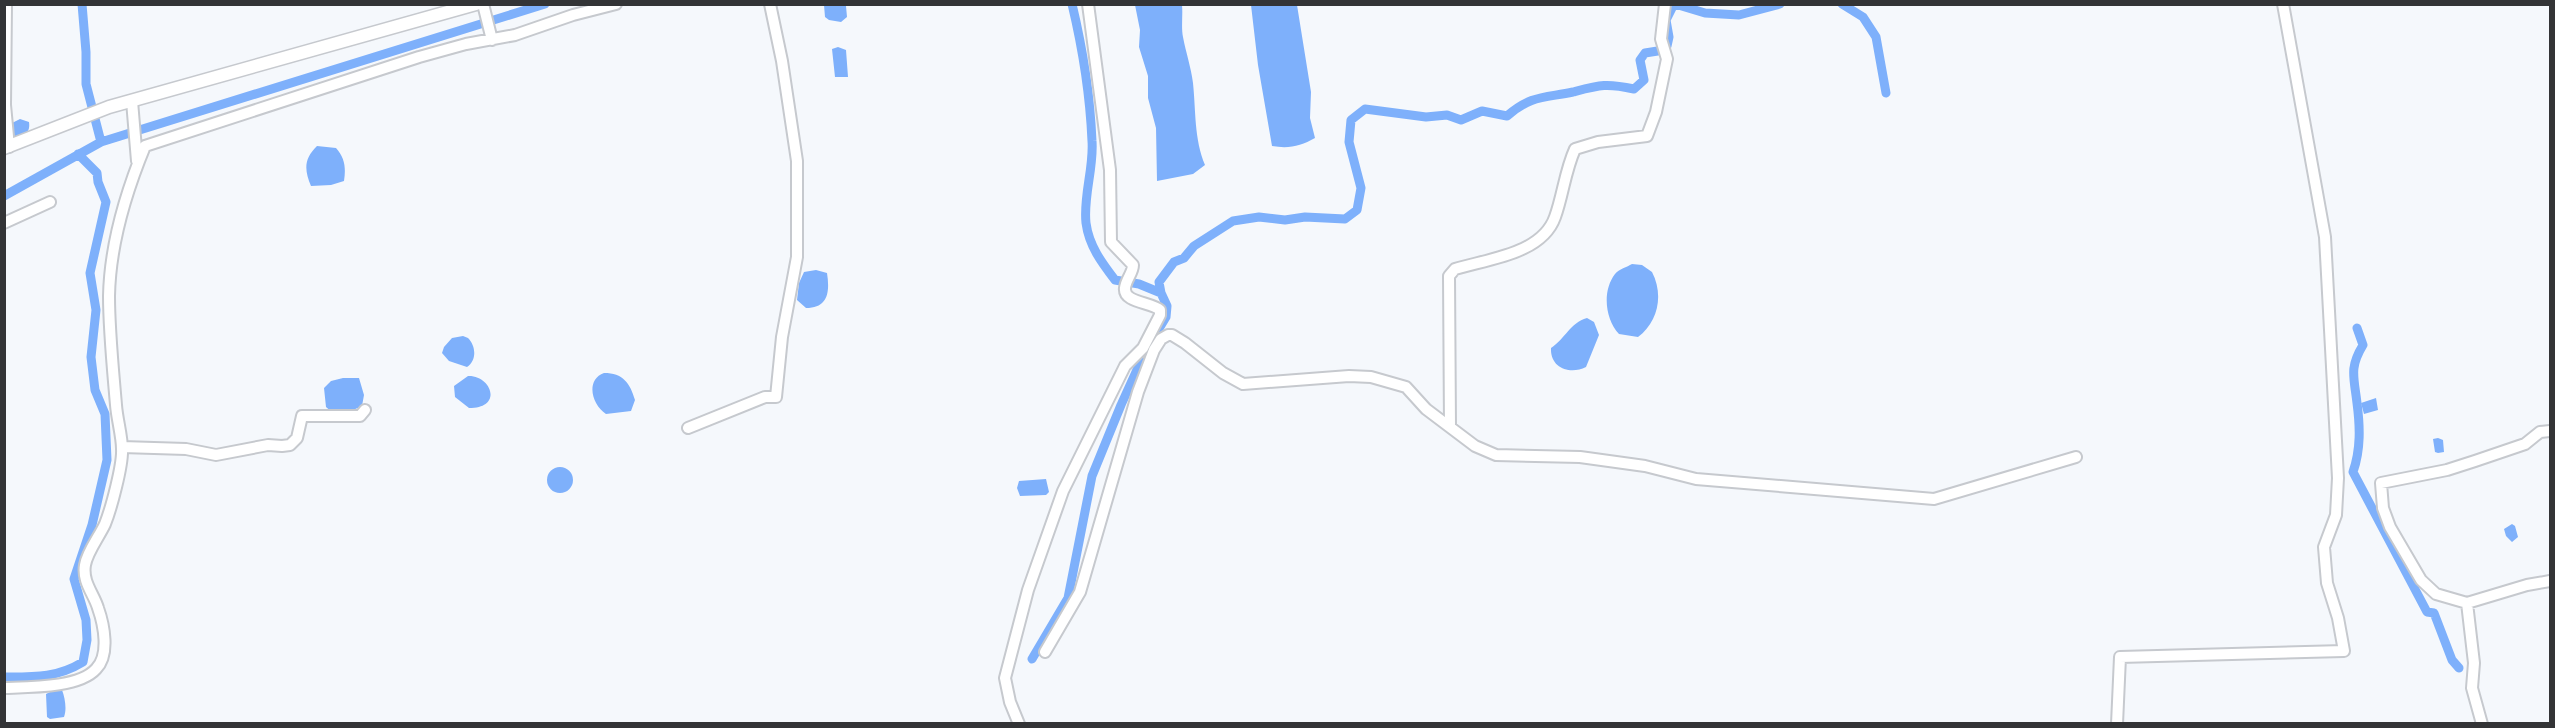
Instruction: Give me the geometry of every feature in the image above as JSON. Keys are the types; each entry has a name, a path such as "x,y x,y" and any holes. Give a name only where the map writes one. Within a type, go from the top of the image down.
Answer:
{"street":[{"path":"6,4 7,147 109,107 476,4"},
{"path":"483,4 492,40"},
{"path":"4,688 83,679 98,668 104,640 99,608 85,577 85,564 105,522 115,490 122,447 118,431 109,297 112,256 136,168 146,146 419,57 515,35 573,15 616,4"},
{"path":"688,428 765,396 776,398 782,337 797,257 797,161 771,4"},
{"path":"1019,723 1010,702 1005,678 1032,579 1063,491 1125,366 1143,348 1160,315 1160,310 1156,306 1127,295 1125,288 1133,265 1111,242 1110,170 1088,4"},
{"path":"1450,427 1449,276 1455,269 1519,250 1544,235 1551,227 1556,215 1575,149 1598,142 1647,136 1656,112 1666,59 1661,39 1665,4"},
{"path":"2117,723 2120,657 2344,651 2338,618 2327,583 2324,547 2336,515 2338,478 2325,237 2283,4"},
{"path":"132,101 137,153 136,168"},
{"path":"4,223 51,202"},
{"path":"1044,652 1080,592 1134,403 1154,350 1165,336 1176,337 1223,373 1243,384 1349,376 1371,377 1406,387 1426,409 1485,452 1496,455 1581,457 1645,466 1696,478 1934,499 2076,457"},
{"path":"122,447 186,449 216,455 268,445 290,445 297,438 302,416 360,416 365,410"},
{"path":"2550,430 2540,432 2525,444 2457,467 2381,483 2383,508 2390,527 2421,580 2436,594 2467,603 2550,581"},
{"path":"2467,603 2474,663 2472,688 2482,723"}],"water":[{"path":"824,5 846,6 847,17 841,22 829,20 825,17"},
{"path":"1135,5 1182,5 1182,33 1193,83 1197,135 1205,165 1193,174 1157,181 1156,128 1148,98 1148,76 1139,47 1140,30"},
{"path":"1251,5 1297,5 1311,92 1310,118 1315,138 1305,143 1289,147 1272,146 1258,65"},
{"path":"838,47 846,50 848,77 835,77 832,49"},
{"path":"20,119 29,122 28,130 11,141 10,124"},
{"path":"317,146 336,148 344,163 344,181 331,185 311,186 306,164"},
{"path":"1632,264 1642,265 1652,272 1658,290 1654,316 1645,331 1638,337 1619,334 1611,321 1607,305 1608,288 1615,274"},
{"path":"816,270 827,273 826,298 819,305 806,308 797,300 799,283 804,272"},
{"path":"1587,318 1594,322 1599,335 1586,367 1574,370 1562,368 1554,361 1551,348 1572,327"},
{"path":"463,336 471,341 474,349 474,357 467,367 449,361 442,353 452,338"},
{"path":"604,373 621,377 628,384 635,400 631,411 606,414 597,405 593,393 594,381"},
{"path":"468,376 476,377 488,386 490,398 480,407 469,408 455,397 454,386"},
{"path":"359,378 364,395 362,406 334,414 326,407 324,388 331,381"},
{"path":"2376,398 2378,410 2364,414 2361,403"},
{"path":"2433,439 2443,440 2444,452 2435,452"},
{"path":"560,467 569,471 573,480 569,489 560,493 551,489 547,480 551,471"},
{"path":"1046,479 1049,492 1046,495 1020,496 1017,488 1019,481"},
{"path":"2512,524 2515,526 2518,537 2512,542 2506,536 2504,529"},
{"path":"58,688 62,690 64,696 65,714 64,717 50,719 47,717 46,694"}],"waterway":[{"path":"82,4 86,84 101,142"},
{"path":"4,196 101,142 545,4"},
{"path":"1072,4 1085,72 1091,124 1092,151 1085,213 1090,239 1101,261 1115,280 1139,284 1161,293"},
{"path":"1667,46 1669,37 1666,20 1674,4"},
{"path":"1675,4 1705,13 1739,15 1780,4"},
{"path":"1842,4 1863,17 1876,37 1886,93"},
{"path":"1032,659 1068,598 1092,476 1145,352 1166,317 1167,306 1159,282 1174,262 1184,258 1194,246 1233,221 1259,217 1285,220 1305,217 1345,219 1357,210 1361,188 1349,142 1351,120 1365,109 1426,117 1447,115 1461,120 1482,111 1507,116 1524,104 1546,97 1603,86 1634,89 1644,80 1640,60 1645,53 1664,50"},
{"path":"4,677 45,676 73,667 83,662 87,640 86,620 74,579 92,525 107,460 105,414 95,390 91,357 96,310 90,273 106,202 97,173 78,154"},
{"path":"2357,328 2363,345 2354,367 2359,438 2353,472 2427,612 2434,613 2452,660 2459,668"}]}
